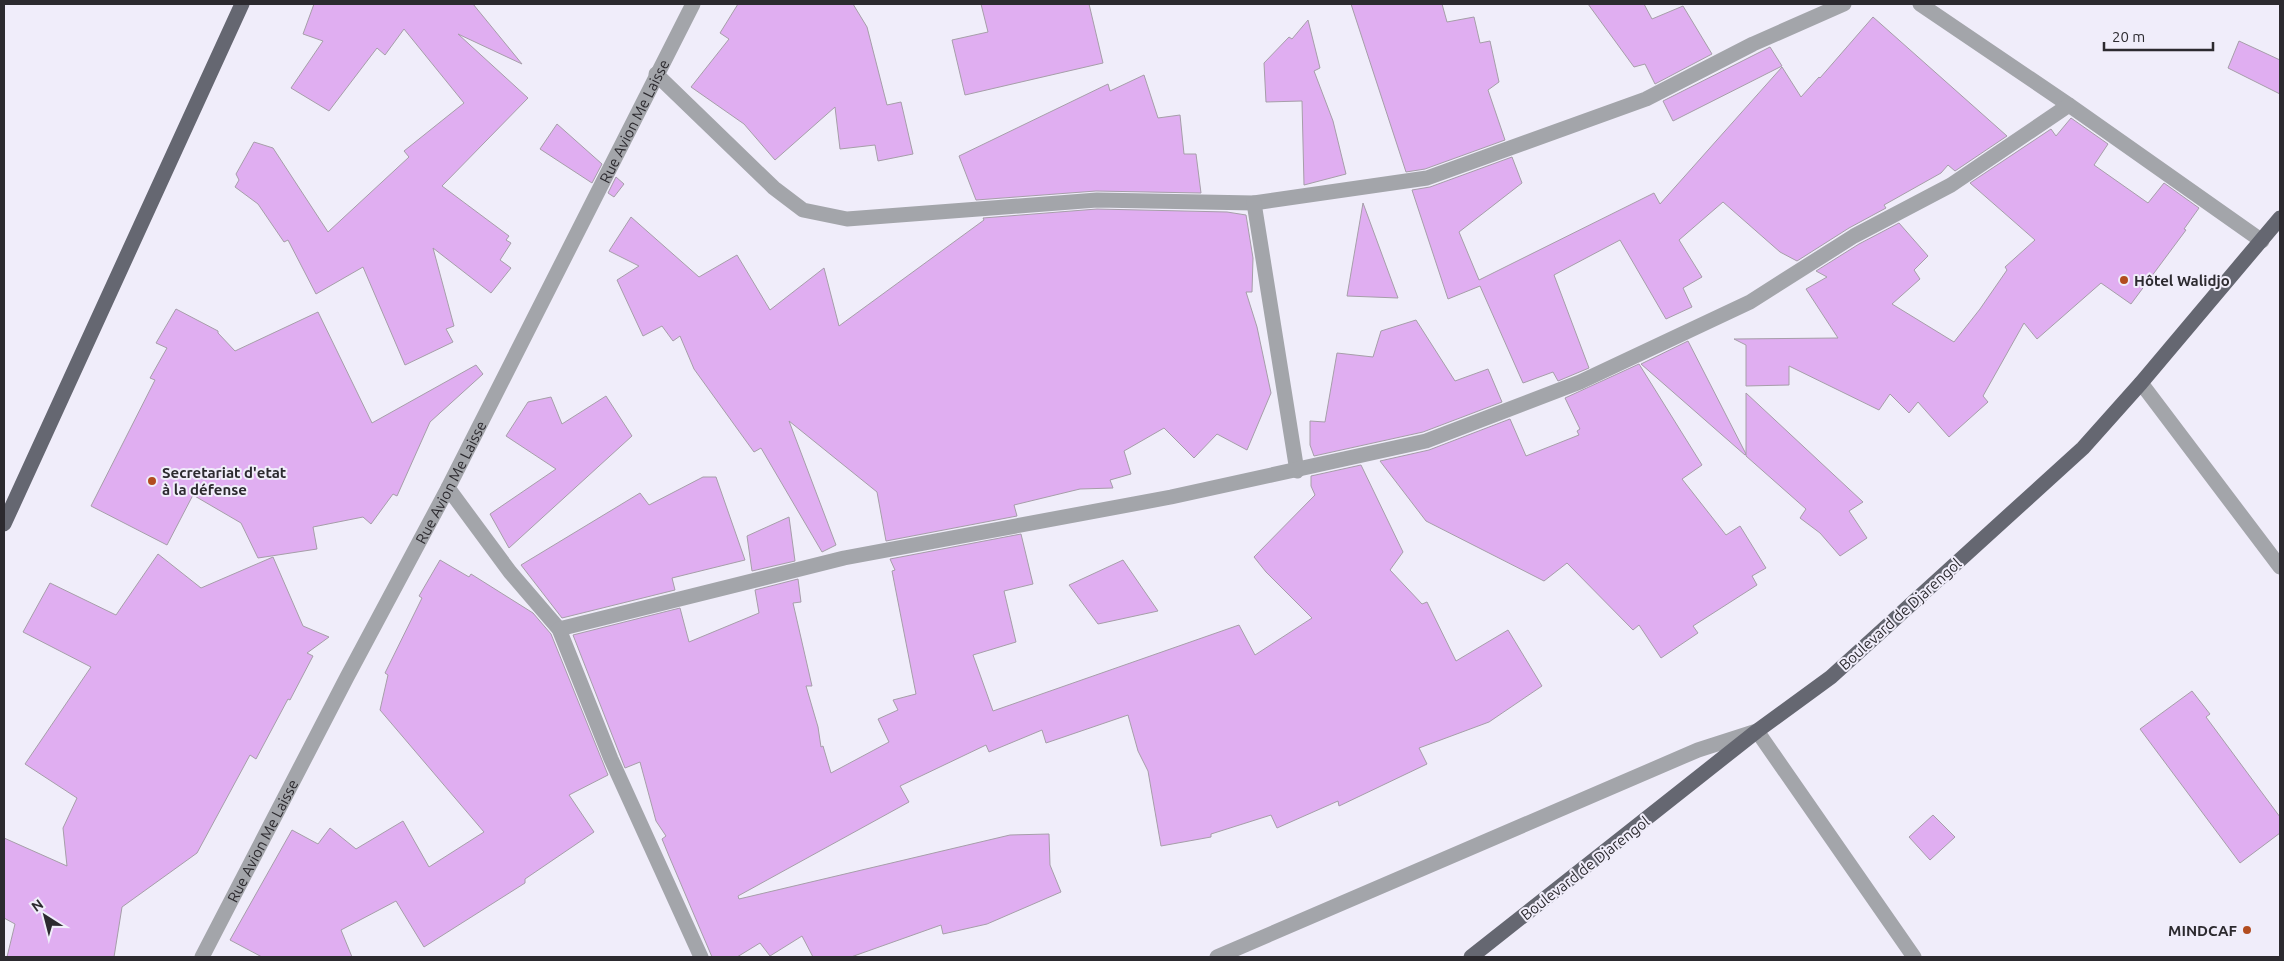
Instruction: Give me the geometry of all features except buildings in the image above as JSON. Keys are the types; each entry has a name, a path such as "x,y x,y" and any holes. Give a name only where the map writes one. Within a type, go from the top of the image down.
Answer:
{"main road":[{"path":"4,524 242,4"},
{"name":"Boulevard de Djarengol","path":"1471,957 1831,676 2069,461 2141,383 2280,218"}],"street":[{"name":"Rue Avion Me Laisse","path":"202,957 346,677 448,488 693,4"},
{"path":"656,74 774,188 803,210 847,219 1097,200 1254,204 1427,178 1646,99 1753,44 1844,4"},
{"path":"1920,4 2262,241"},
{"path":"559,629 844,558 1171,497 1297,471 1362,454 1426,441 1580,382 1750,302 1854,236 1952,185 2068,105"},
{"path":"1254,204 1297,471"},
{"path":"2141,383 2280,567"},
{"path":"448,488 510,572 559,629 610,759 701,957"},
{"path":"1217,957 1698,750 1757,732 1914,957"}],"place":[{"name":"Hôtel Walidjo","path":"2124,280"},
{"name":"Secretariat d'etat à la défense","path":"152,481"},
{"name":"MINDCAF","path":"2247,930"}]}
